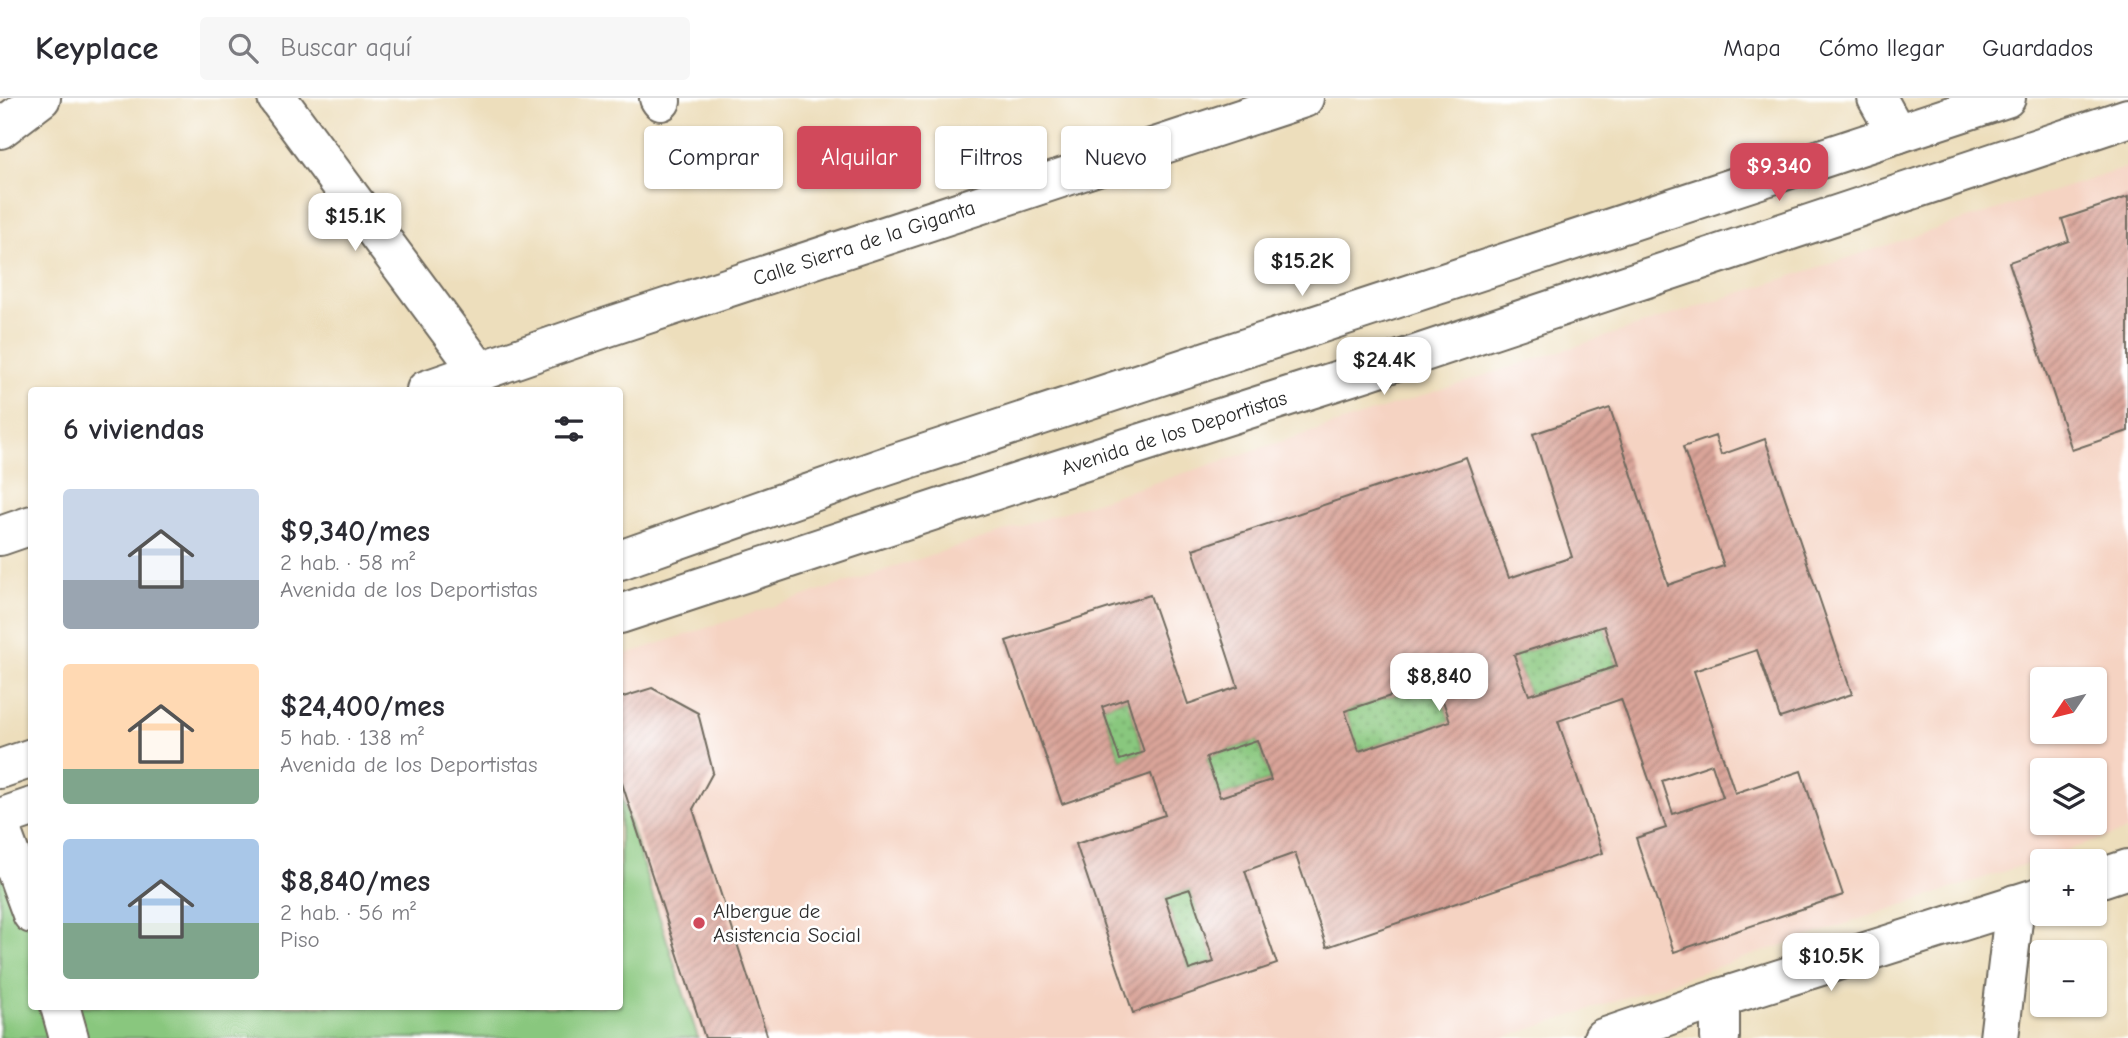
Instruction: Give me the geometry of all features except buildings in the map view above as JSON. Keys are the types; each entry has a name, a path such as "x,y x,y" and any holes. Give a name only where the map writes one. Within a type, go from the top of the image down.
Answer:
{"street":[{"path":"0,129 41,98"},
{"path":"278,98 480,372"},
{"name":"Calle Sierra de la Giganta","path":"435,387 607,327 1304,98"},
{"path":"1877,98 1897,134"},
{"path":"635,609 626,558 884,467 2006,98"},
{"name":"Avenida de los Deportistas","path":"635,609 2128,118"},
{"path":"1742,184 1760,240"},
{"path":"1192,365 1211,421"},
{"path":"0,536 28,526"},
{"path":"0,769 28,759"},
{"path":"0,818 28,808"},
{"path":"0,827 28,903"},
{"path":"2107,876 2128,869"},
{"path":"1603,1038 2029,900 1999,1038"},
{"path":"1720,998 1720,1038"},
{"path":"61,1010 69,1038"}],"shaded area":[{"path":"2128,167 2128,830 2071,849 2030,849 2030,863 1504,1038 698,1038 623,802 623,655"}],"green space":[{"path":"1604,626 1617,666 1529,695 1514,655"},
{"path":"1436,681 1450,721 1359,751 1345,711"},
{"path":"1127,698 1144,752 1120,760 1102,707"},
{"path":"1257,740 1271,780 1220,797 1206,757"},
{"path":"623,802 698,1038 0,1038 0,860 28,850 28,1010 623,1010"},
{"path":"1190,889 1214,962 1189,970 1165,897"}],"place":[{"name":"Albergue de Asistencia Social","path":"699,923"}]}
